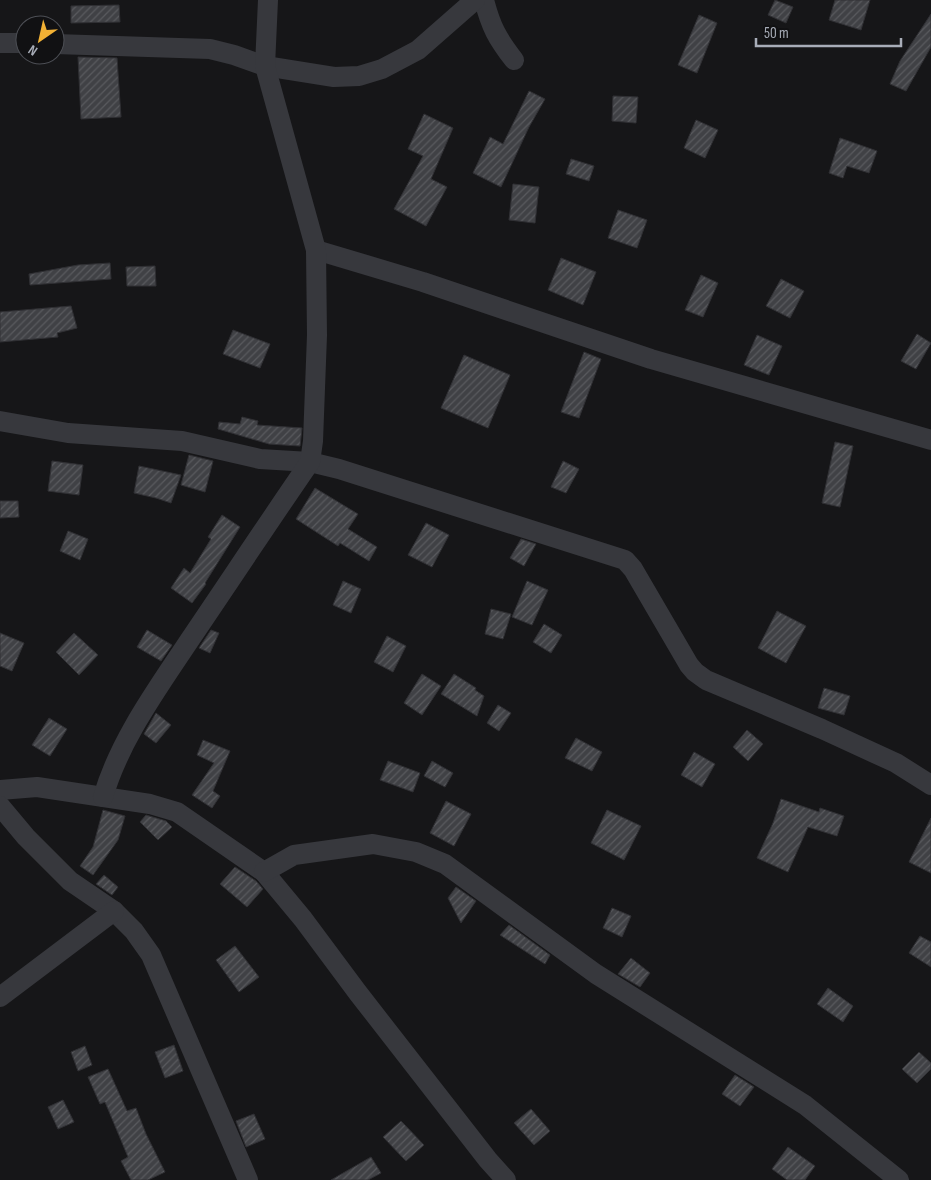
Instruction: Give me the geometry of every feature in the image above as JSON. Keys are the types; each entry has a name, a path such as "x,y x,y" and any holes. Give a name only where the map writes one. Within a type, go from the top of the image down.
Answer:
{"street":[{"path":"102,797 109,776 136,724 174,663 310,462 313,441 316,354 316,250 265,66 268,0"},
{"path":"65,44 210,49 265,66 334,77 359,76 382,68 418,50 474,0"},
{"path":"484,0 490,22 500,42 514,60"},
{"path":"0,43 15,43"},
{"path":"316,250 423,282 651,359 931,440"},
{"path":"0,421 68,433 182,441 260,459 310,462 625,560 633,569 689,665 695,672 706,680 822,729 896,763 931,785"},
{"path":"0,790 37,787 150,804 177,812 264,872 303,918 358,993 488,1160 506,1180"},
{"path":"0,806 26,838 70,881 114,912 134,931 151,955 248,1180"},
{"path":"264,872 294,855 373,844 416,852 445,864 596,974 805,1105 899,1180"},
{"path":"0,997 114,912"}],"building":[{"path":"775,0 793,7 786,23 768,15"},
{"path":"835,0 870,0 861,30 829,20"},
{"path":"119,5 120,22 71,23 71,6"},
{"path":"931,14 931,47 906,91 890,84 900,61"},
{"path":"699,15 717,23 697,73 678,65"},
{"path":"78,57 117,58 121,117 81,119"},
{"path":"529,91 545,99 529,127 501,187 473,173 490,137 503,144"},
{"path":"613,96 638,97 636,123 612,121"},
{"path":"424,114 453,128 431,179 447,187 426,226 394,209 423,156 408,149"},
{"path":"696,120 718,130 705,158 684,148"},
{"path":"840,138 877,151 869,173 847,166 843,178 829,173"},
{"path":"571,159 594,166 589,181 566,174"},
{"path":"513,184 539,187 535,223 509,220"},
{"path":"618,210 647,220 637,248 608,238"},
{"path":"561,258 596,272 583,305 548,290"},
{"path":"110,263 111,279 30,285 29,274 78,265"},
{"path":"155,266 156,286 127,286 126,267"},
{"path":"701,275 718,283 703,317 685,310"},
{"path":"781,279 804,291 790,318 766,306"},
{"path":"71,306 77,328 57,333 58,337 0,342 0,312"},
{"path":"233,330 270,344 260,368 223,354"},
{"path":"917,334 931,343 916,369 901,361"},
{"path":"757,335 782,346 769,375 744,365"},
{"path":"584,352 601,359 579,418 561,412"},
{"path":"464,355 510,375 488,428 441,408"},
{"path":"242,417 258,421 257,425 302,428 300,446 269,444 218,429 219,422 240,424"},
{"path":"835,442 853,446 840,507 822,503"},
{"path":"189,455 213,461 205,492 181,485"},
{"path":"52,461 83,465 79,495 48,491"},
{"path":"563,461 579,469 566,493 551,487"},
{"path":"139,466 181,475 171,503 134,493"},
{"path":"315,488 358,514 348,529 377,547 369,561 340,543 338,546 296,519"},
{"path":"0,501 18,501 19,517 0,518"},
{"path":"222,515 240,527 206,584 192,603 171,588 184,568 190,573 211,539 208,537"},
{"path":"426,523 449,535 432,567 408,555"},
{"path":"68,531 88,539 80,560 60,551"},
{"path":"521,539 536,544 524,566 510,558"},
{"path":"343,581 361,589 351,613 333,605"},
{"path":"527,581 548,590 532,625 512,617"},
{"path":"491,609 511,614 503,639 485,634"},
{"path":"777,611 806,626 786,663 758,648"},
{"path":"544,624 562,635 551,653 533,642"},
{"path":"147,630 172,645 161,661 137,647"},
{"path":"211,630 219,633 210,653 199,648"},
{"path":"0,633 24,643 12,671 0,666"},
{"path":"74,633 98,655 79,675 56,652"},
{"path":"387,636 406,646 393,672 374,662"},
{"path":"422,674 441,686 422,715 404,703"},
{"path":"454,674 476,688 475,690 484,696 477,716 441,694"},
{"path":"824,688 850,696 844,715 818,708"},
{"path":"498,705 511,713 499,731 487,723"},
{"path":"156,713 171,725 156,743 144,734"},
{"path":"49,718 67,729 50,756 32,745"},
{"path":"747,730 763,744 748,761 733,747"},
{"path":"576,738 602,752 592,771 565,758"},
{"path":"203,740 230,751 213,791 220,796 212,808 192,795 214,763 197,755"},
{"path":"694,752 715,764 702,787 681,775"},
{"path":"388,761 420,773 413,792 380,780"},
{"path":"432,761 453,773 445,787 424,776"},
{"path":"781,799 819,812 820,808 844,816 837,836 808,827 788,872 757,858 773,823"},
{"path":"446,801 471,814 454,846 430,833"},
{"path":"103,810 125,816 118,840 93,875 80,866 93,847"},
{"path":"607,810 641,826 624,860 591,843"},
{"path":"146,815 166,821 172,827 158,840 140,822"},
{"path":"931,818 931,873 909,862"},
{"path":"235,867 256,881 263,889 247,907 220,884"},
{"path":"104,875 118,887 112,895 96,884"},
{"path":"456,887 476,901 461,923 448,898"},
{"path":"612,908 631,916 622,937 603,928"},
{"path":"509,925 550,955 545,964 500,935"},
{"path":"920,936 931,942 931,967 909,953"},
{"path":"235,946 259,977 239,992 216,960"},
{"path":"631,958 650,973 640,987 618,974"},
{"path":"828,988 853,1006 843,1022 817,1004"},
{"path":"174,1045 183,1071 165,1078 155,1052"},
{"path":"85,1046 92,1065 78,1071 71,1052"},
{"path":"919,1052 931,1063 931,1069 917,1083 902,1069"},
{"path":"108,1069 127,1111 136,1108 146,1134 165,1172 148,1180 131,1180 121,1161 128,1157 105,1102 100,1104 88,1077"},
{"path":"735,1075 754,1087 740,1106 722,1094"},
{"path":"63,1100 74,1122 58,1129 48,1107"},
{"path":"531,1109 550,1131 534,1145 514,1123"},
{"path":"254,1114 265,1139 246,1147 236,1121"},
{"path":"401,1121 424,1145 406,1161 383,1137"},
{"path":"788,1147 815,1166 805,1180 787,1180 772,1169"},
{"path":"371,1157 381,1173 368,1180 331,1180"}]}
